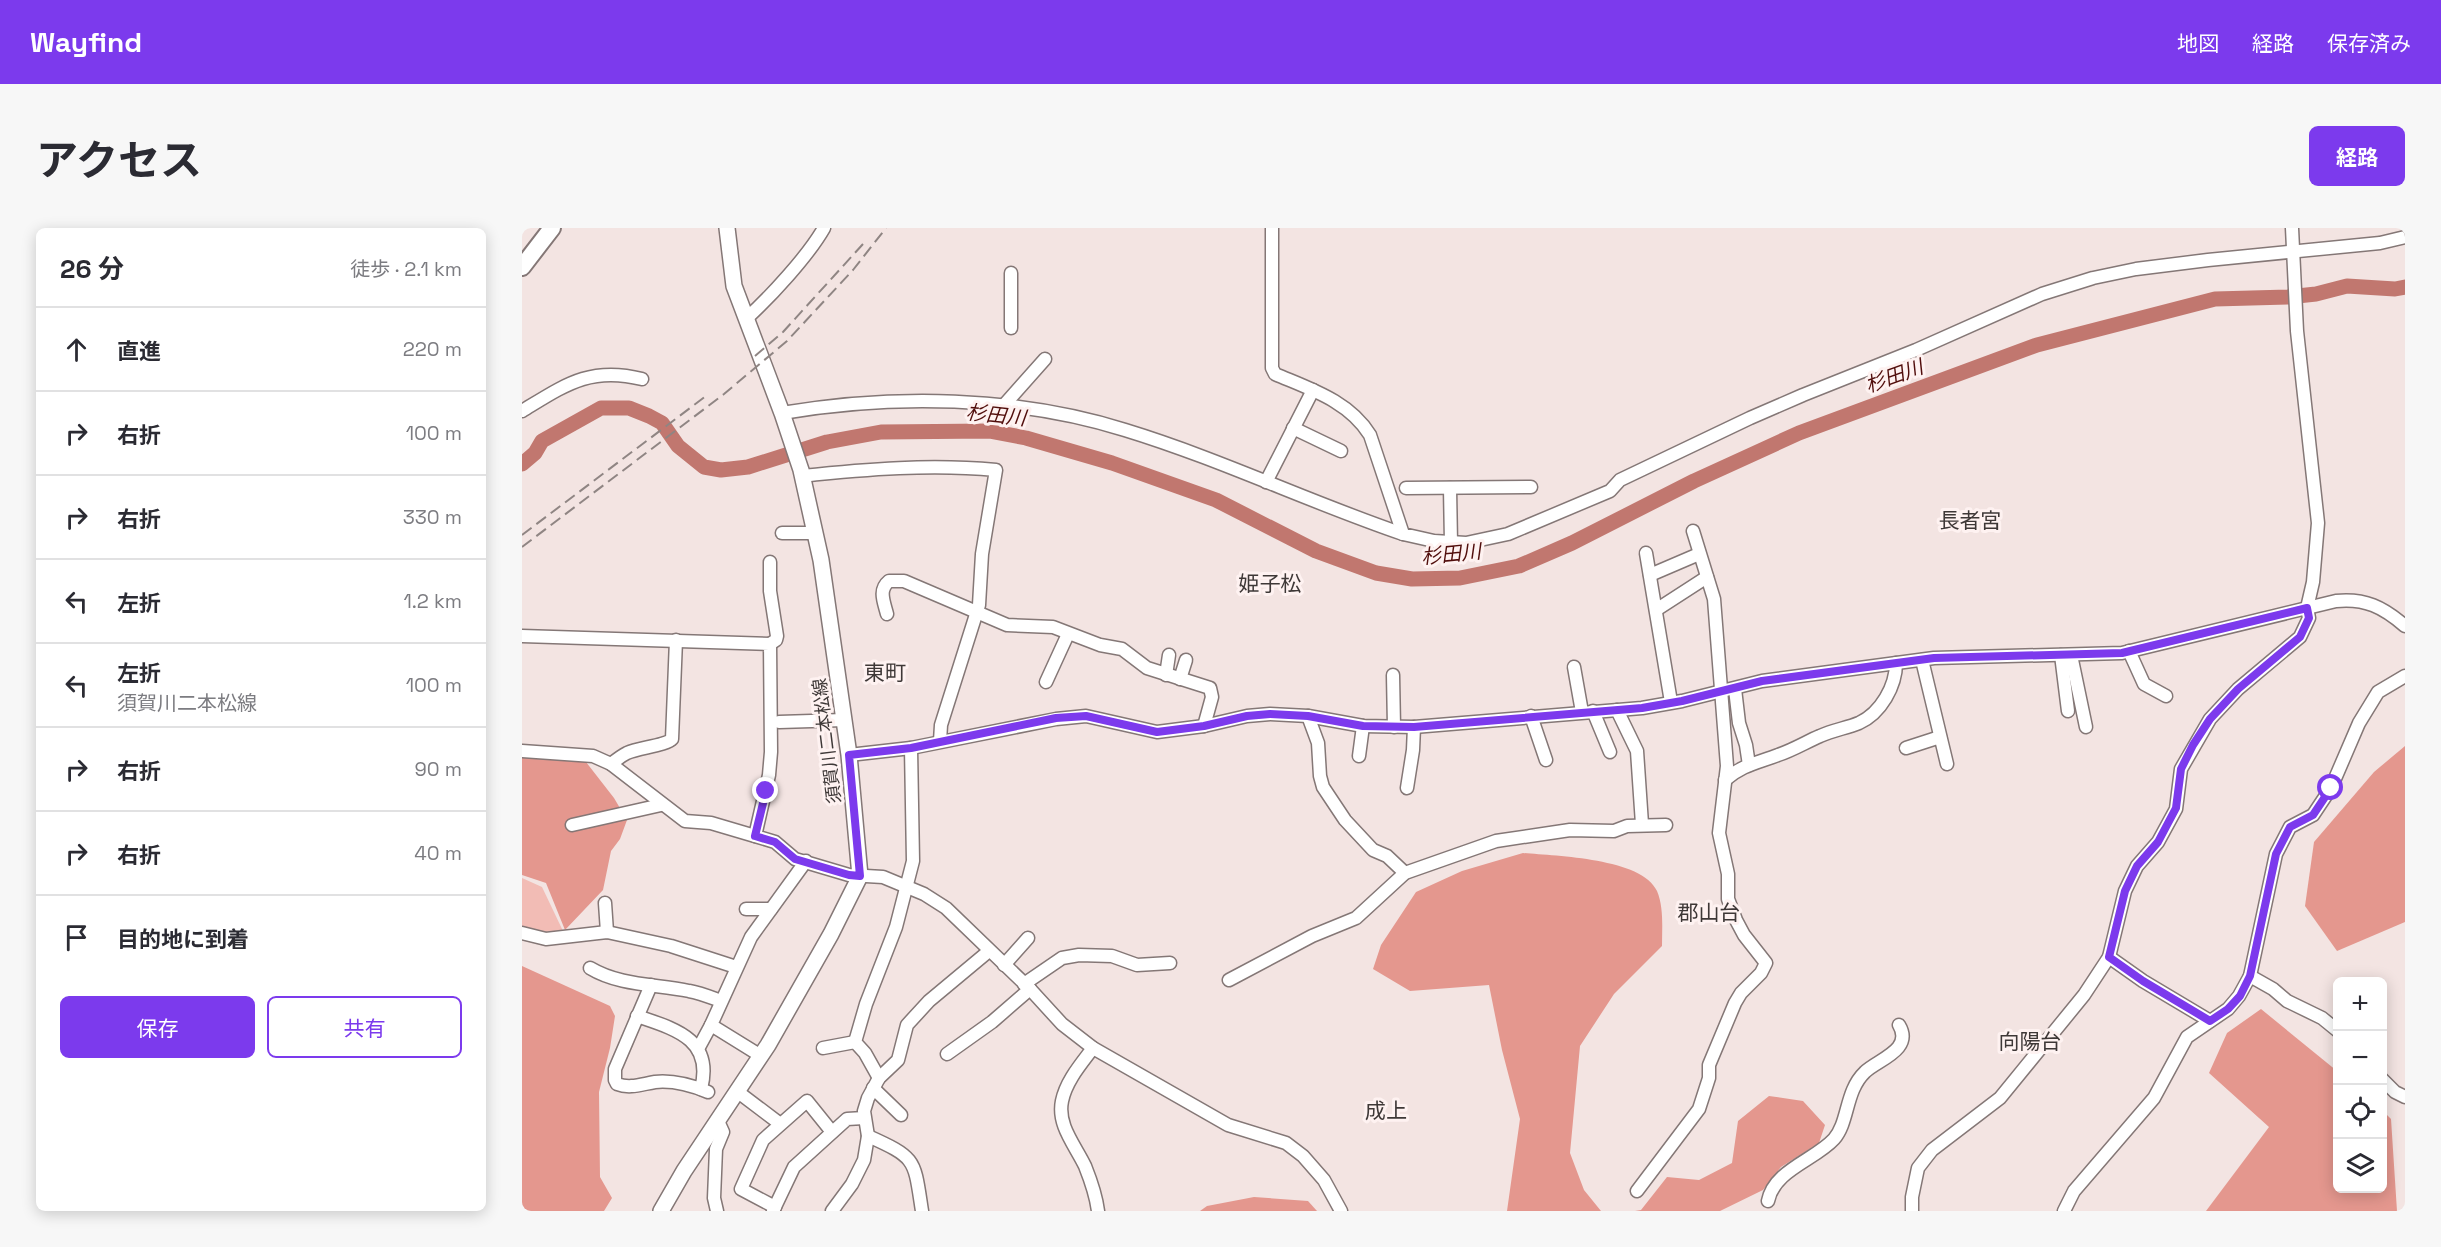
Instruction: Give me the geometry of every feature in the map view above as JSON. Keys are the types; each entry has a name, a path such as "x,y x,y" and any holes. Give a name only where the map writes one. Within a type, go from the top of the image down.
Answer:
{"highway":[{"path":"522,250 539,228"},
{"path":"522,267 552,228"}],"main road":[{"name":"須賀川二本松線","path":"727,228 731,272 801,473 826,585 849,755 860,876"},
{"path":"661,1211 684,1171 761,1056 831,934 860,876"}],"street":[{"path":"747,318 789,273 824,228"},
{"path":"1272,228 1272,368 1275,374 1313,390 1342,406 1364,425 1370,435 1403,534"},
{"path":"1912,1211 1912,1197 1918,1168 1932,1150 1994,1103 2008,1089 2084,995 2109,957 2125,891 2137,866 2158,842 2176,808 2181,769 2210,719 2238,689 2300,637 2309,618 2307,608 2313,582 2318,523 2297,331 2292,228"},
{"path":"783,416 885,403 1005,404 1123,429 1403,534 1434,542 1483,540 1531,526 1610,491 1620,480 1750,418 1916,350 2042,294 2093,278 2136,269 2294,256 2405,237"},
{"path":"1011,273 1011,328"},
{"path":"1005,404 1044,359"},
{"path":"522,411 580,378 599,374 616,374 642,379"},
{"path":"1266,482 1313,390"},
{"path":"1293,428 1341,451"},
{"path":"801,473 914,467 996,470 986,528 976,614 941,725 940,741"},
{"path":"1406,488 1532,487"},
{"path":"1450,488 1451,543"},
{"path":"1637,1191 1699,1109 1708,1078 1709,1065 1735,1003 1741,993 1765,968 1766,963 1736,920 1728,899 1728,874 1719,833 1727,766 1714,599 1693,531"},
{"path":"782,533 815,533"},
{"path":"1646,553 1671,702"},
{"path":"1650,575 1700,554"},
{"path":"522,636 770,644 776,640 777,636 769,579 770,562"},
{"path":"1656,610 1707,578"},
{"path":"887,614 882,592 889,581 897,581 919,586 976,614 1006,625 1053,627 1100,645 1122,649 1147,668 1207,686 1212,692 1204,726"},
{"path":"849,755 911,748 1077,716 1098,717 1157,732 1270,714 1308,716 1363,726 1414,727 1642,708 1735,689 1762,681 1896,663 2129,651 2353,599 2372,603 2403,621"},
{"path":"1046,682 1068,634"},
{"path":"611,764 628,752 655,744 665,744 672,739 675,640"},
{"path":"755,836 769,775 771,752 770,644"},
{"path":"2129,651 2144,684 2166,696"},
{"path":"1166,675 1169,655"},
{"path":"2066,655 2068,711"},
{"path":"2066,655 2086,727"},
{"path":"1180,679 1186,660"},
{"path":"1922,660 1947,765"},
{"path":"1725,780 1738,769 1779,755 1821,735 1862,722 1873,714 1885,699 1896,677 1896,663"},
{"path":"1574,667 1587,712 1610,752"},
{"path":"1393,675 1394,727"},
{"path":"2064,1211 2074,1191 2154,1098 2187,1037 2228,1009 2240,996 2250,976 2276,854 2290,827 2313,815 2331,788 2359,723 2378,692 2405,676"},
{"path":"1735,689 1739,723 1749,765"},
{"path":"1065,706 1077,716"},
{"path":"1617,710 1637,751 1642,824"},
{"path":"1308,716 1318,743 1323,787 1345,820 1373,850 1387,856 1405,873"},
{"path":"1532,716 1546,760"},
{"path":"779,722 844,720"},
{"path":"1359,756 1363,726"},
{"path":"1407,788 1414,727"},
{"path":"1906,748 1940,737"},
{"path":"855,1042 866,1004 896,927 899,909 908,886 914,842 909,771 911,748"},
{"path":"522,751 582,754 611,764 684,821 711,823 775,842 795,859 849,875 883,877 924,894 946,908 1062,1024 1093,1048 1228,1125 1286,1143 1304,1156 1324,1180 1341,1211"},
{"path":"572,825 661,805"},
{"path":"1229,980 1312,936 1356,918 1405,873 1496,841 1570,830 1614,831 1642,824 1666,825"},
{"path":"698,1049 751,937 806,861"},
{"path":"605,903 607,932"},
{"path":"746,909 771,909"},
{"path":"522,933 546,939 607,932 671,946 736,967"},
{"path":"1004,965 1028,938"},
{"path":"832,1211 852,1184 864,1161 868,1136 864,1118 868,1098 876,1083 898,1060 904,1030 913,1016 989,951"},
{"path":"947,1054 992,1022 1027,987 1062,958 1079,955 1112,956 1137,965 1170,963"},
{"path":"2109,957 2143,981 2210,1021"},
{"path":"590,969 620,981 692,991 721,1001"},
{"path":"2250,976 2273,989 2287,1001 2322,1018 2333,1028"},
{"path":"638,1016 677,1030 698,1049 705,1064 705,1090 674,1082 657,1082 631,1087 617,1084 615,1069 651,985"},
{"path":"711,1025 761,1056"},
{"path":"1768,1201 1773,1187 1801,1162 1834,1138 1856,1082 1871,1066 1880,1064 1897,1049 1901,1037 1899,1025"},
{"path":"823,1048 855,1042"},
{"path":"855,1042 865,1053 876,1083 901,1115"},
{"path":"1093,1048 1071,1078 1062,1101 1061,1114 1065,1128 1096,1195 1098,1211"},
{"path":"2387,1084 2395,1092 2405,1097"},
{"path":"738,1092 779,1124"},
{"path":"832,1132 807,1101 763,1140 741,1189 774,1209 794,1167 847,1119 864,1118"},
{"path":"717,1211 714,1198 716,1149 723,1132 718,1121"},
{"path":"868,1136 899,1151 909,1159 915,1173 922,1211"}],"shaded area":[{"path":"2405,746 2405,922 2337,951 2305,906 2314,842 2374,772"},
{"path":"522,757 586,762 614,798 627,820 620,839 611,851 603,890 565,930 546,883 522,875"},
{"path":"1523,853 1576,858 1616,865 1648,880 1657,891 1661,904 1662,946 1614,994 1580,1046 1570,1153 1584,1190 1601,1211 1507,1211 1520,1119 1502,1050 1489,985 1410,991 1373,969 1381,945 1416,892 1462,871"},
{"path":"522,878 542,887 563,931 553,934 522,928"},
{"path":"522,966 610,1006 615,1016 599,1092 600,1177 612,1198 604,1211 522,1211"},
{"path":"2261,1009 2333,1068 2333,1193 2387,1193 2387,1115 2391,1119 2397,1211 2206,1211 2269,1127 2209,1073 2227,1033"},
{"path":"1769,1096 1803,1101 1825,1125 1819,1143 1781,1167 1763,1190 1720,1211 1635,1211 1641,1210 1667,1177 1699,1180 1732,1163 1738,1121"},
{"path":"1254,1197 1308,1201 1317,1211 1200,1211 1207,1206"}],"waterway":[{"name":"杉田川","path":"522,464 535,453 542,441 601,408 629,408 649,416 662,423 678,446 704,467 721,470 748,467 827,442 881,432 989,431 1026,438 1112,463 1216,500 1316,551 1376,573 1412,579 1460,578 1519,566 1572,543 1694,481 1799,433 2037,345 2215,299 2288,297 2316,294 2347,286 2395,289 2405,287"}],"railway":[{"path":"522,547 724,394 787,341 853,270 886,228"},
{"path":"755,356 783,332 863,244"},
{"path":"522,535 706,396"}],"district":[{"name":"長者宮","path":"1970,521"},
{"name":"姫子松","path":"1270,584"},
{"name":"東町","path":"885,673"},
{"name":"郡山台","path":"1709,913"},
{"name":"向陽台","path":"2030,1042"},
{"name":"成上","path":"1386,1111"}],"route":[{"path":"766,791 755,836 775,842 795,859 849,875 860,876 849,755 911,748 1056,718 1086,716 1157,732 1270,714 1308,716 1363,726 1414,727 1642,708 1682,701 1762,681 1934,658 2122,653 2307,608 2309,618 2300,637 2238,689 2210,719 2193,745 2181,769 2176,808 2158,842 2137,866 2125,891 2117,920 2109,957 2143,981 2210,1021 2228,1009 2240,996 2250,976 2276,854 2290,827 2313,815 2331,788"}]}
